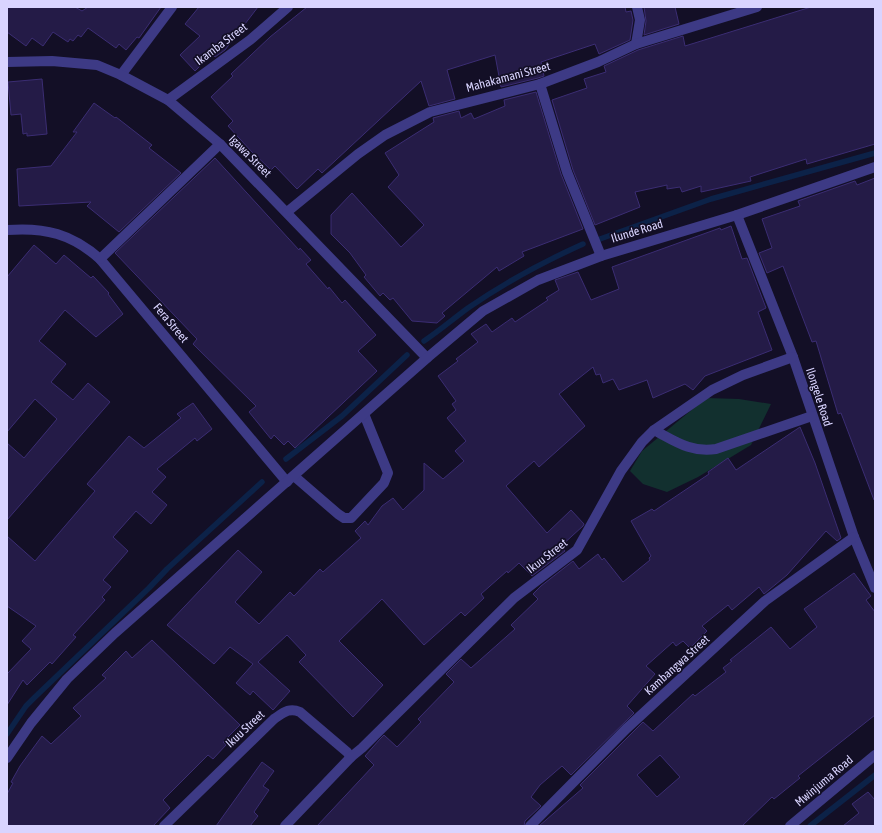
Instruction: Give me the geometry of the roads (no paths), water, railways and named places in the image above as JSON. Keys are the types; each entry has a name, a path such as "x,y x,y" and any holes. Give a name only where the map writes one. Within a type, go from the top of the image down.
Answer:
{"street":[{"path":"121,75 172,7"},
{"name":"Ikamba Street","path":"168,100 250,40 288,7"},
{"path":"636,44 640,20 637,7"},
{"name":"Mahakamani Street","path":"287,212 385,134 430,112 540,84 598,62 636,44 757,7"},
{"name":"Igawa Street","path":"7,62 52,61 98,65 121,75 168,100 220,144 427,358"},
{"path":"540,84 567,172 601,256"},
{"path":"100,259 220,144"},
{"name":"Ilunde Road","path":"7,758 31,723 67,679 202,555 291,479 427,358 483,311 538,280 601,256 737,215 875,167"},
{"name":"Ilongele Road","path":"737,215 793,358 854,537 875,588"},
{"name":"Fera Street","path":"7,230 20,229 62,234 87,247 100,259 291,479 344,518 351,518 384,483 388,473 364,414"},
{"name":"Ikuu Street","path":"285,826 351,757 362,748 514,598 577,550 621,471 642,442 654,430 712,390 743,375 793,358"},
{"path":"654,430 687,447 702,451 716,449 812,416"},
{"name":"Kambangwa Street","path":"530,826 626,729 766,601 854,537"},
{"name":"Ikuu Street","path":"164,826 274,719 288,710 300,712 351,757"},
{"name":"Mwinjuma Road","path":"796,824 875,755"}],"waterway":[{"path":"600,239 711,199 875,153"},
{"path":"424,341 468,308 496,290 553,258 583,244"},
{"path":"286,459 342,416 407,355"},
{"path":"7,734 26,706 35,697 167,569 262,482"},
{"path":"810,826 875,775"}]}
